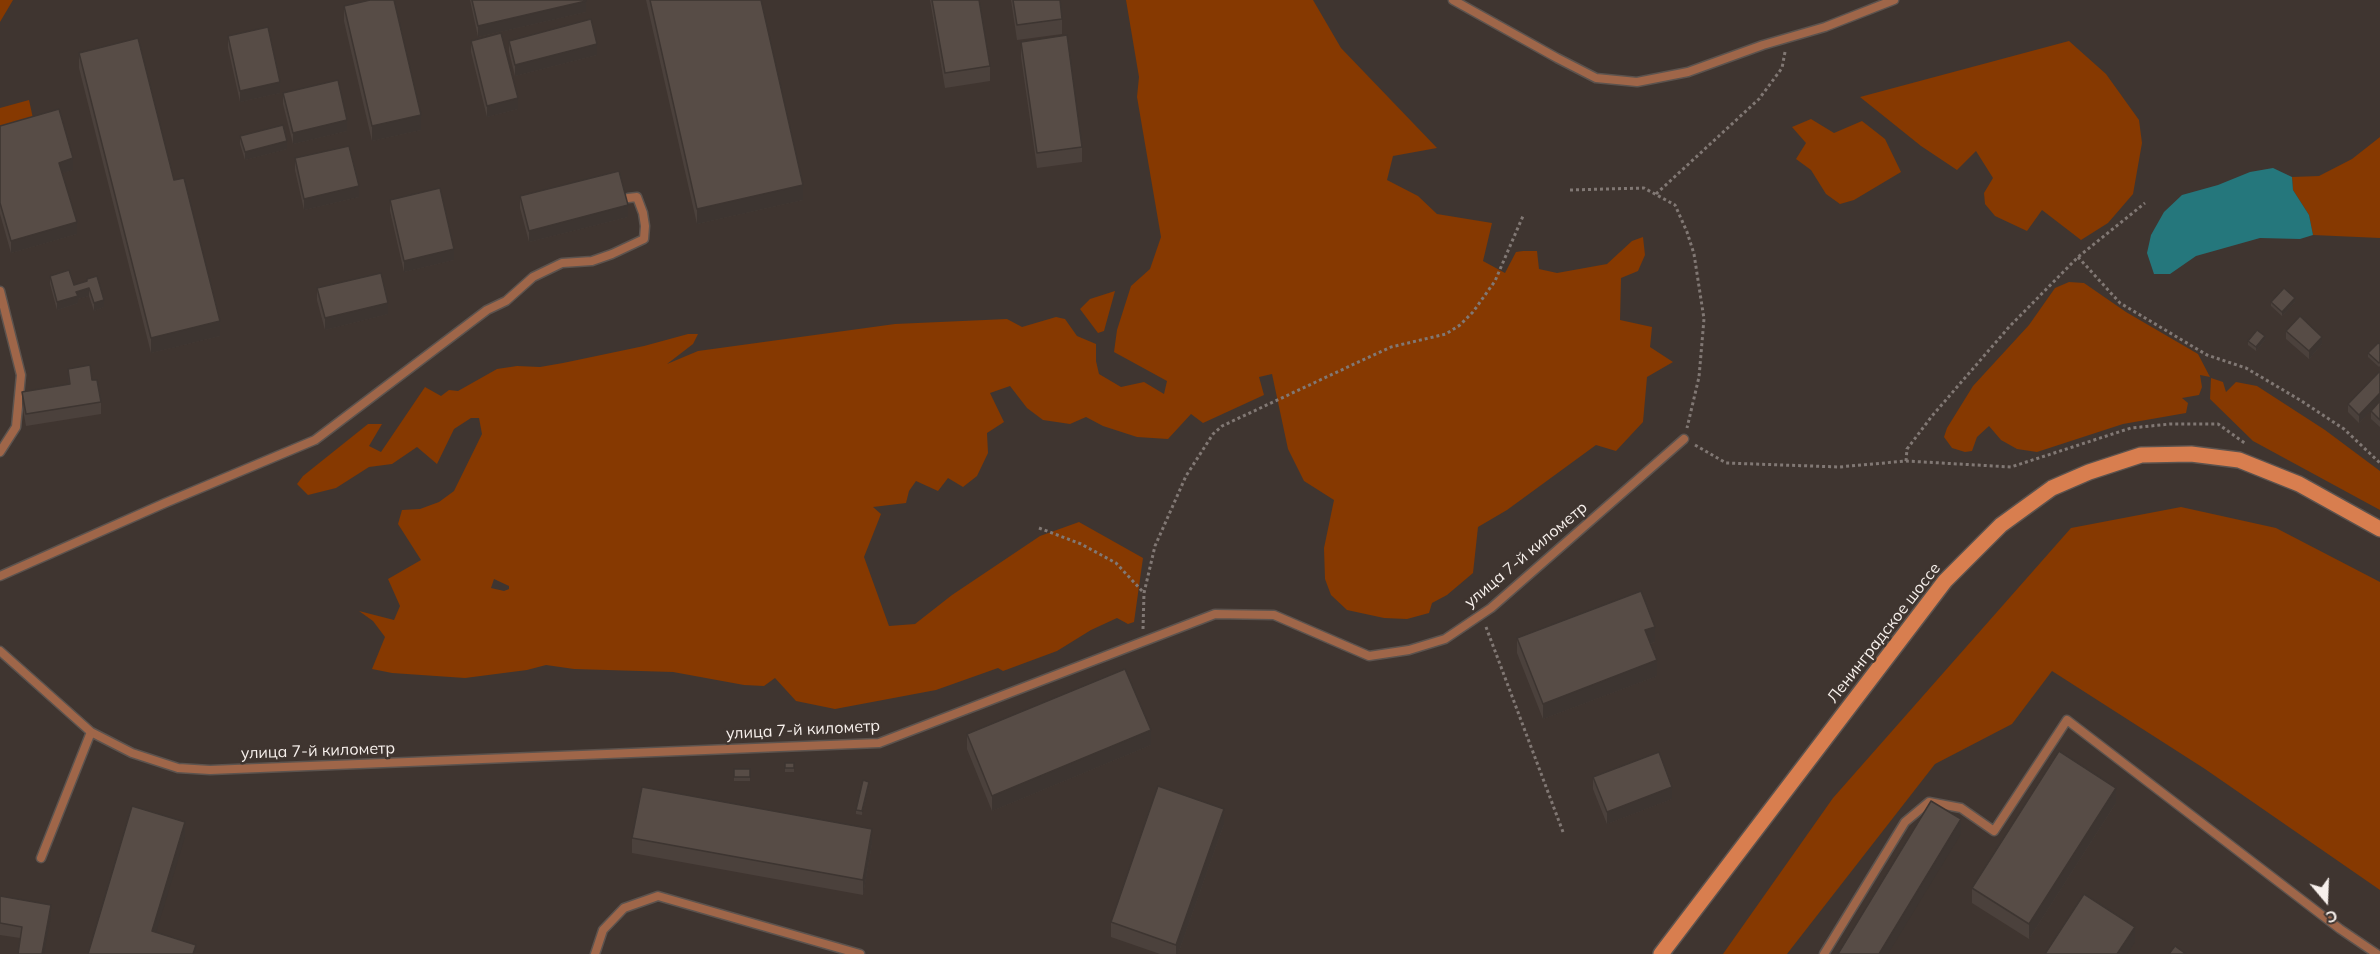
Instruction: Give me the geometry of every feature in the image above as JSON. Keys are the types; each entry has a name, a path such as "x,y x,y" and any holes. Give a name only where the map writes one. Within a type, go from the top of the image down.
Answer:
{"main road":[{"name":"Ленинградское шоссе","path":"1661,954 1945,581 2001,525 2052,488 2089,472 2141,455 2191,454 2239,460 2280,476 2338,504 2380,529"}],"lane":[{"path":"1453,0 1596,78 1637,82 1688,72 1824,27 1894,0"},
{"path":"0,576 165,503 315,441 487,310 506,301 533,277 562,263 592,261 644,239 643,213 637,197 628,198"},
{"path":"0,291 21,375 16,427 0,452"},
{"name":"улица 7-й километр","path":"0,651 91,732 132,753 177,768 210,770 879,743 1215,614 1274,615 1369,656 1409,650 1445,639 1481,615 1684,439"},
{"path":"1824,954 1905,822 1929,802 1961,808 1994,831 2067,720 2340,929 2377,954"},
{"path":"41,858 91,732"},
{"path":"595,954 603,930 624,908 658,896 860,954"}],"path":[{"path":"1656,194 1759,99 1782,68 1786,38"},
{"path":"1570,190 1644,188 1675,205 1694,254 1704,319 1700,377 1684,439 1726,463 1839,467 1906,461 2011,467 2131,428 2170,424 2218,424 2253,449"},
{"path":"1906,461 1907,449 1932,416 2009,327 2078,257 2145,203"},
{"path":"1144,642 1142,612 1144,593 1155,546 1186,476 1213,434 1222,426 1383,351 1446,334 1460,325 1473,312 1495,281 1523,216"},
{"path":"2078,257 2120,303 2207,355 2246,368 2300,400 2344,429 2380,463"},
{"path":"1039,528 1081,544 1116,563 1144,593"},
{"path":"1481,615 1563,832"}],"shaded area":[{"path":"0,0 13,0 0,22"},
{"path":"1126,0 1313,0 1341,48 1437,148 1393,156 1387,180 1418,196 1437,214 1492,223 1483,261 1505,273 1516,252 1537,251 1539,269 1557,273 1607,264 1632,241 1643,237 1645,255 1638,271 1621,278 1620,320 1652,327 1650,347 1673,362 1647,377 1643,422 1616,451 1596,445 1507,510 1478,527 1473,573 1447,595 1432,603 1429,613 1407,619 1384,618 1347,610 1331,595 1325,579 1324,548 1334,500 1304,481 1288,449 1272,374 1259,377 1264,395 1203,423 1191,414 1168,439 1137,437 1103,426 1086,417 1070,424 1043,420 1027,408 1010,386 990,393 1004,422 987,433 988,453 977,476 963,487 948,478 938,491 916,481 909,491 906,503 873,507 881,514 864,557 889,626 915,624 952,595 1040,536 1079,522 1143,558 1134,622 1128,624 1117,618 1091,630 1057,651 1003,671 998,668 936,690 835,709 796,701 775,678 764,686 744,685 673,672 574,669 546,665 527,670 465,678 392,673 372,669 385,637 373,621 359,611 394,620 400,606 388,579 421,560 398,524 402,510 420,509 439,502 454,491 482,434 479,418 471,418 454,429 437,464 417,447 392,464 369,467 336,488 308,495 297,484 303,476 368,424 382,424 369,446 381,452 425,387 441,396 449,390 458,391 497,369 517,366 540,367 563,363 688,334 698,334 693,344 667,364 698,351 895,324 1007,319 1022,327 1056,317 1065,319 1077,336 1096,344 1099,374 1121,387 1144,382 1164,394 1167,381 1114,352 1117,330 1131,286 1150,269 1161,237 1137,97 1139,77","holes":["494,579 509,586 509,589 504,591 491,588"]},
{"path":"2069,41 2106,74 2139,120 2142,143 2133,194 2108,223 2081,240 2042,210 2027,231 1995,216 1985,204 1984,193 1993,178 1976,151 1957,170 1921,146 1860,97"},
{"path":"29,100 34,123 0,132 0,108"},
{"path":"1811,119 1834,133 1862,121 1885,139 1901,172 1854,200 1840,204 1826,194 1811,170 1796,159 1806,143 1792,127"},
{"path":"2380,137 2380,238 2313,235 2309,215 2293,190 2292,177 2319,176 2352,159"},
{"path":"2069,282 2084,283 2126,312 2198,354 2210,377 2200,375 2202,387 2199,395 2182,398 2188,403 2186,413 2123,424 2037,452 2017,449 2001,440 1989,426 1977,437 1972,451 1965,452 1952,448 1944,437 1947,428 1973,386 2029,325 2055,288"},
{"path":"1115,291 1104,331 1098,333 1080,309 1090,299"},
{"path":"2211,378 2223,382 2226,392 2236,382 2257,386 2325,430 2380,471 2380,510 2253,441 2210,399"},
{"path":"2181,507 2276,528 2380,582 2380,890 2205,769 2052,671 2012,724 1935,764 1787,954 1723,954 1833,798 2071,528"}],"water":[{"path":"2273,168 2292,177 2293,190 2309,215 2313,235 2300,239 2260,238 2196,256 2170,274 2154,274 2147,253 2151,235 2164,212 2182,195 2218,185 2250,172"}],"building":[{"path":"370,0 394,0 421,115 372,126 344,6"},
{"path":"472,0 586,0 586,1 478,26"},
{"path":"650,0 761,0 803,185 697,209"},
{"path":"932,0 979,0 990,66 945,73"},
{"path":"1013,0 1060,0 1062,19 1017,25"},
{"path":"591,19 597,44 515,65 509,41"},
{"path":"268,27 280,82 240,91 228,36"},
{"path":"501,33 518,98 487,106 471,41"},
{"path":"1067,35 1082,147 1037,153 1021,42"},
{"path":"138,38 174,180 184,178 220,321 151,338 79,53"},
{"path":"338,80 347,120 293,133 283,93"},
{"path":"59,109 73,158 59,163 77,222 11,241 0,203 0,126"},
{"path":"283,125 287,141 245,152 240,136"},
{"path":"349,146 359,186 304,199 295,158"},
{"path":"619,171 628,205 529,231 520,196"},
{"path":"440,188 454,249 404,261 390,200"},
{"path":"69,270 74,285 97,276 104,300 94,303 89,288 76,292 78,296 57,302 50,276"},
{"path":"381,273 388,303 325,318 317,288"},
{"path":"2284,288 2295,298 2282,312 2271,302"},
{"path":"2300,316 2322,337 2309,351 2286,331"},
{"path":"2257,330 2265,336 2256,347 2248,341"},
{"path":"2378,343 2380,344 2379,363 2368,353"},
{"path":"90,365 92,380 97,380 101,402 26,414 22,392 70,384 68,369"},
{"path":"2379,372 2380,393 2359,415 2348,404"},
{"path":"2380,401 2380,420 2371,411"},
{"path":"1641,591 1655,627 1645,630 1657,660 1543,704 1517,638"},
{"path":"1125,669 1151,730 992,796 967,734"},
{"path":"2059,751 2116,788 2029,924 1972,888"},
{"path":"1659,752 1672,787 1607,812 1593,777"},
{"path":"785,763 794,763 794,768 785,768"},
{"path":"734,769 750,769 750,777 734,777"},
{"path":"863,780 869,782 862,811 856,810"},
{"path":"1158,786 1224,809 1176,945 1111,922"},
{"path":"642,787 872,829 863,880 632,838"},
{"path":"1931,801 1961,819 1879,954 1838,954"},
{"path":"132,806 185,822 152,931 196,945 193,954 88,954"},
{"path":"2084,894 2135,927 2117,954 2045,954"},
{"path":"0,896 51,905 42,954 18,954 22,927 0,923"},
{"path":"2175,946 2186,954 2169,954"}]}
